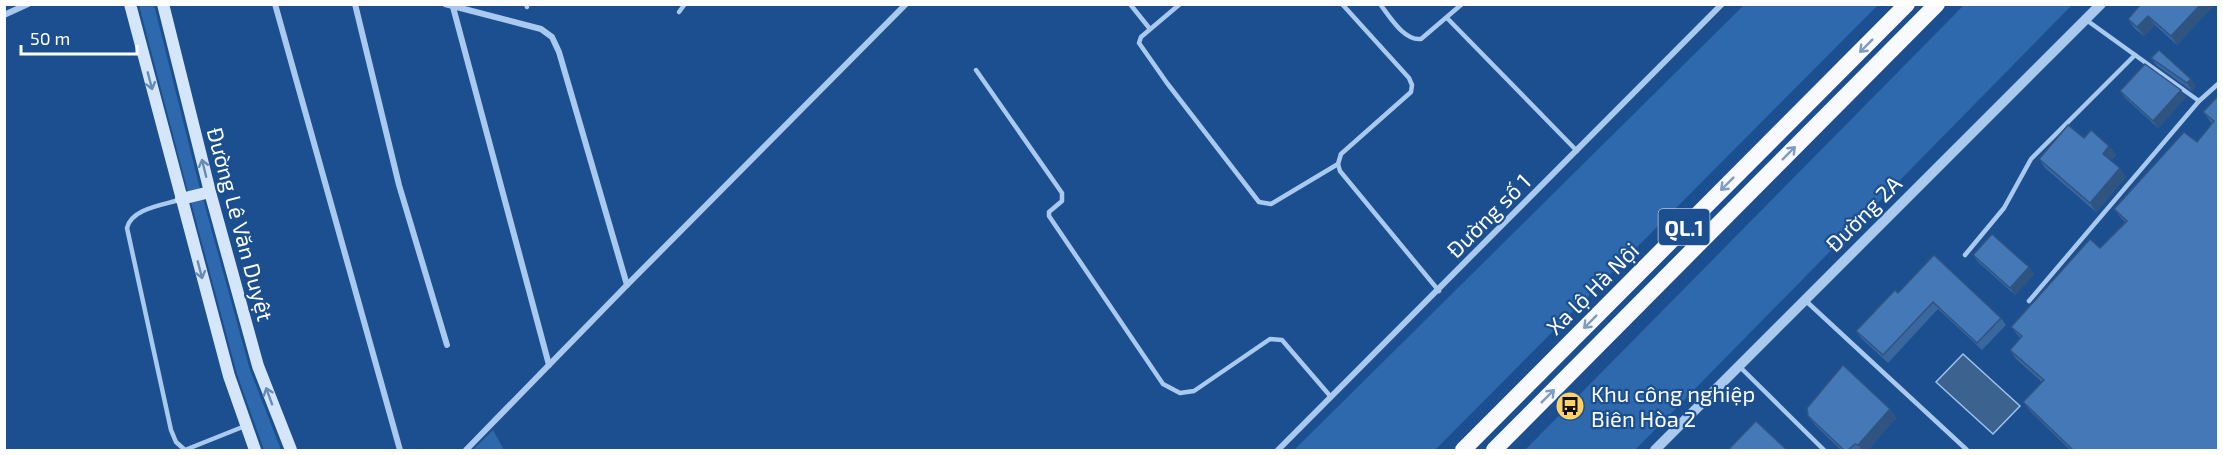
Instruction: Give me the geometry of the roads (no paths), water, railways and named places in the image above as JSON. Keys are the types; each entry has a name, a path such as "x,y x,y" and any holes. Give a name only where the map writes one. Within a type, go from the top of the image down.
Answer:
{"highway":[{"name":"Xa lộ Hà Nội","path":"1463,450 1907,4"},
{"name":"Xa lộ Hà Nội","path":"1494,450 1937,4"}],"main road":[{"path":"130,4 229,376 244,426 255,450"},
{"name":"Đường Lê Văn Duyệt","path":"163,4 210,192 258,366 291,450"},
{"path":"181,199 210,192"}],"street":[{"path":"4,15 28,4"},
{"path":"275,4 400,450"},
{"path":"355,4 399,185 447,345"},
{"path":"445,4 542,28 552,37 560,52 627,285"},
{"path":"466,450 906,4"},
{"name":"Đường số 1","path":"1278,450 1439,291 1722,4"},
{"name":"Đường 2A","path":"1655,450 2101,4"},
{"path":"453,7 549,365"}],"lane":[{"path":"679,12 685,4"},
{"path":"1130,4 1150,29"},
{"path":"1180,4 1141,37 1139,43 1259,202 1271,204 1338,164"},
{"path":"1342,4 1409,78 1412,85 1411,92 1341,154 1338,164 1340,171 1439,291"},
{"path":"1380,4 1406,35 1414,40 1421,39 1448,19 1462,4"},
{"path":"1448,19 1577,151"},
{"path":"2085,19 2199,101"},
{"path":"1965,255 2004,208 2031,159 2135,55"},
{"path":"976,70 1062,193 1062,201 1049,212 1049,216 1163,384 1180,393 1194,391 1270,339 1279,338 1331,397"},
{"path":"2029,301 2199,101 2218,84"},
{"path":"181,199 135,214 128,220 127,228 171,430 176,442 185,450 244,426"},
{"path":"1804,300 1967,450"},
{"path":"1739,366 1824,450"}],"place":[{"name":"Khu công nghiệp Biên Hòa 2","path":"1570,406"}]}
